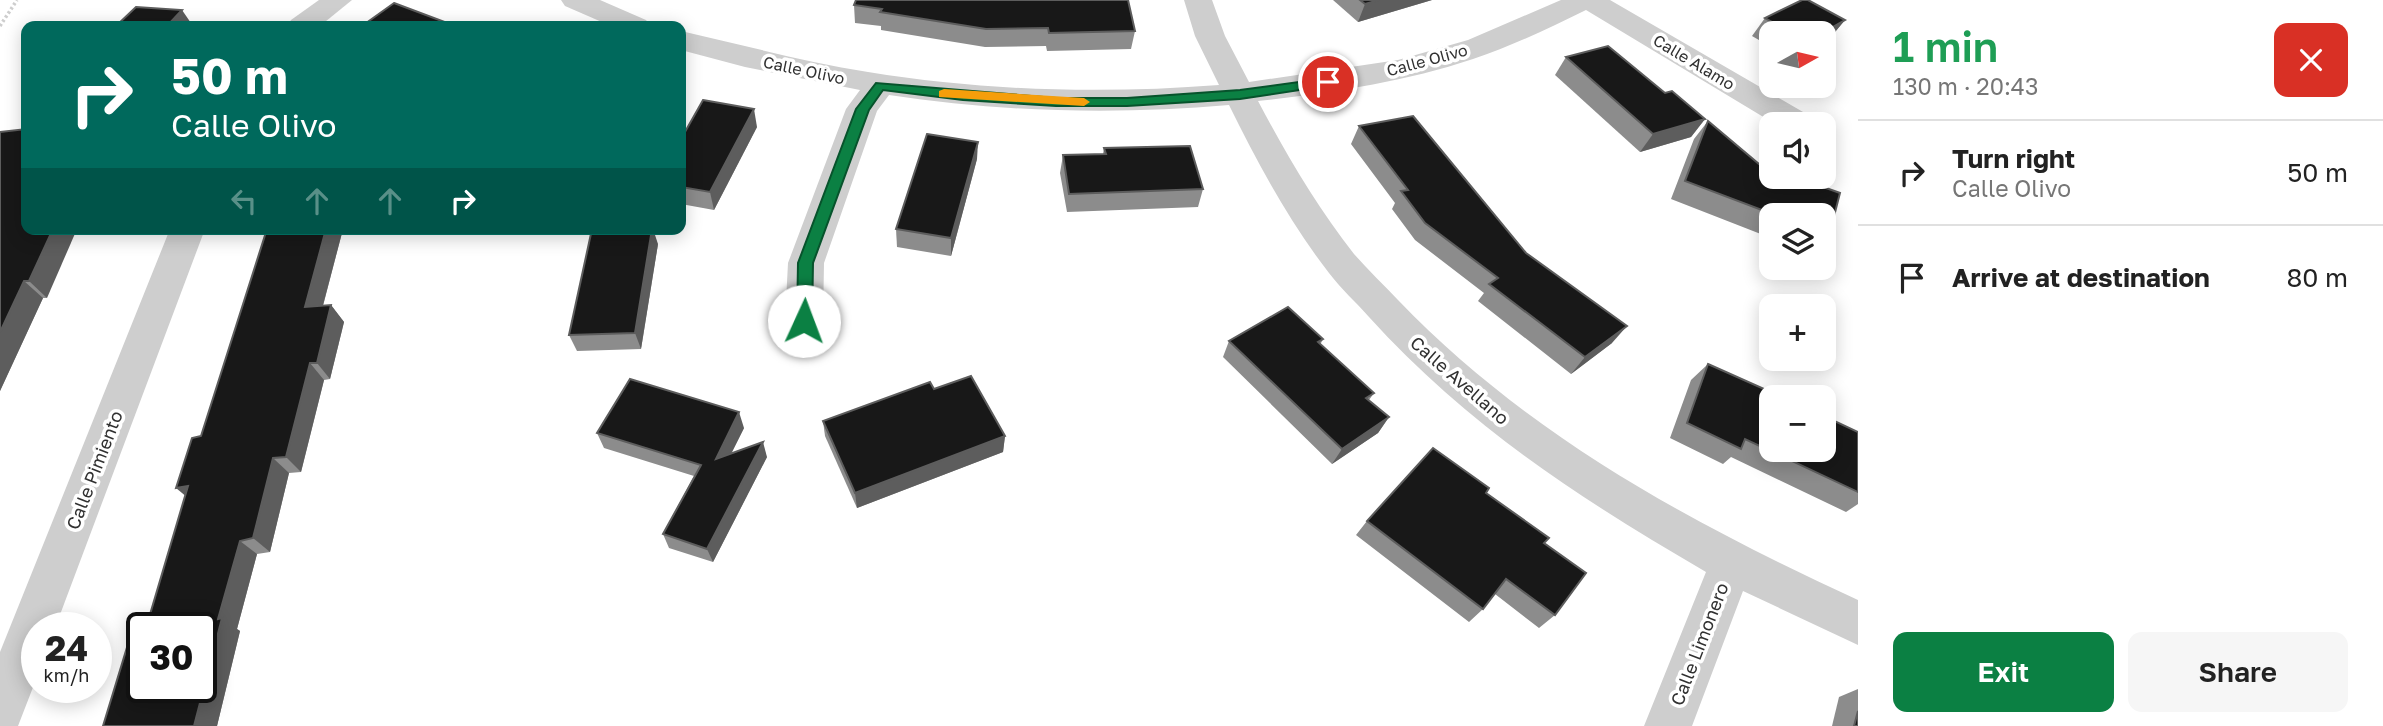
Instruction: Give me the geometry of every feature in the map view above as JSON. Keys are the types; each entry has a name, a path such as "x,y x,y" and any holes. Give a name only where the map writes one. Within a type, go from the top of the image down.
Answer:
{"street":[{"path":"308,21 338,0"},
{"path":"575,0 624,21"},
{"name":"Calle Avellano","path":"1198,0 1210,36 1271,158 1342,264 1425,353 1529,438 1623,502 1731,563 1858,623"},
{"name":"Calle Olivo","path":"686,42 720,53 880,86 963,96 1056,102 1127,102 1240,94 1328,82 1434,61 1523,30 1587,0"},
{"name":"Calle Alamo","path":"1587,0 1778,112"},
{"path":"804,321 806,263 862,109 880,86"},
{"name":"Calle Pimiento","path":"0,710 186,235"},
{"name":"Calle Limonero","path":"1668,726 1731,563"}],"path":[{"path":"0,26 17,0"}],"building":[{"path":"856,0 1128,0 1135,31 1049,33 1048,28 986,29 880,12 882,9 854,5"},
{"path":"1360,0 1379,0 1365,4"},
{"path":"1802,0 1808,0 1845,20 1836,25 1836,21 1770,21 1765,18"},
{"path":"394,3 442,21 369,21"},
{"path":"136,7 182,10 172,21 121,21"},
{"path":"1608,46 1665,93 1672,91 1705,119 1653,134 1566,57"},
{"path":"703,100 754,109 710,192 686,188 686,130"},
{"path":"1413,116 1526,253 1627,326 1585,357 1489,284 1498,278 1425,223 1401,191 1408,190 1359,126"},
{"path":"1708,121 1759,164 1759,189 1829,189 1840,193 1836,209 1836,203 1759,203 1759,209 1685,181"},
{"path":"21,130 21,235 50,235 29,281 24,281 0,332 0,132"},
{"path":"927,134 978,142 951,238 896,229"},
{"path":"1190,146 1203,189 1069,194 1063,155 1106,154 1104,148"},
{"path":"265,235 324,235 305,307 331,305 317,363 310,363 286,457 273,458 253,538 240,541 218,619 222,618 217,637 217,612 151,612 188,486 176,488 192,438 201,436"},
{"path":"591,235 651,235 635,333 569,335"},
{"path":"1288,307 1323,339 1318,342 1374,393 1366,398 1389,417 1342,449 1229,341"},
{"path":"1708,364 1759,387 1759,446 1745,439 1741,449 1687,423"},
{"path":"971,376 1005,436 855,493 823,421 930,382 934,389"},
{"path":"630,379 739,412 716,459 763,442 707,549 663,534 701,465 597,433"},
{"path":"1836,422 1858,432 1858,492 1794,462 1836,462"},
{"path":"1433,448 1489,488 1486,493 1549,538 1544,543 1586,573 1555,615 1506,579 1483,609 1367,521"},
{"path":"126,651 126,703 200,703 194,726 103,726"}],"slow traffic":[{"path":"944,94 1084,102"}],"route":[{"path":"804,321 806,263 862,109 880,86 963,96 1056,102 1127,102 1240,94 1328,82"}]}
